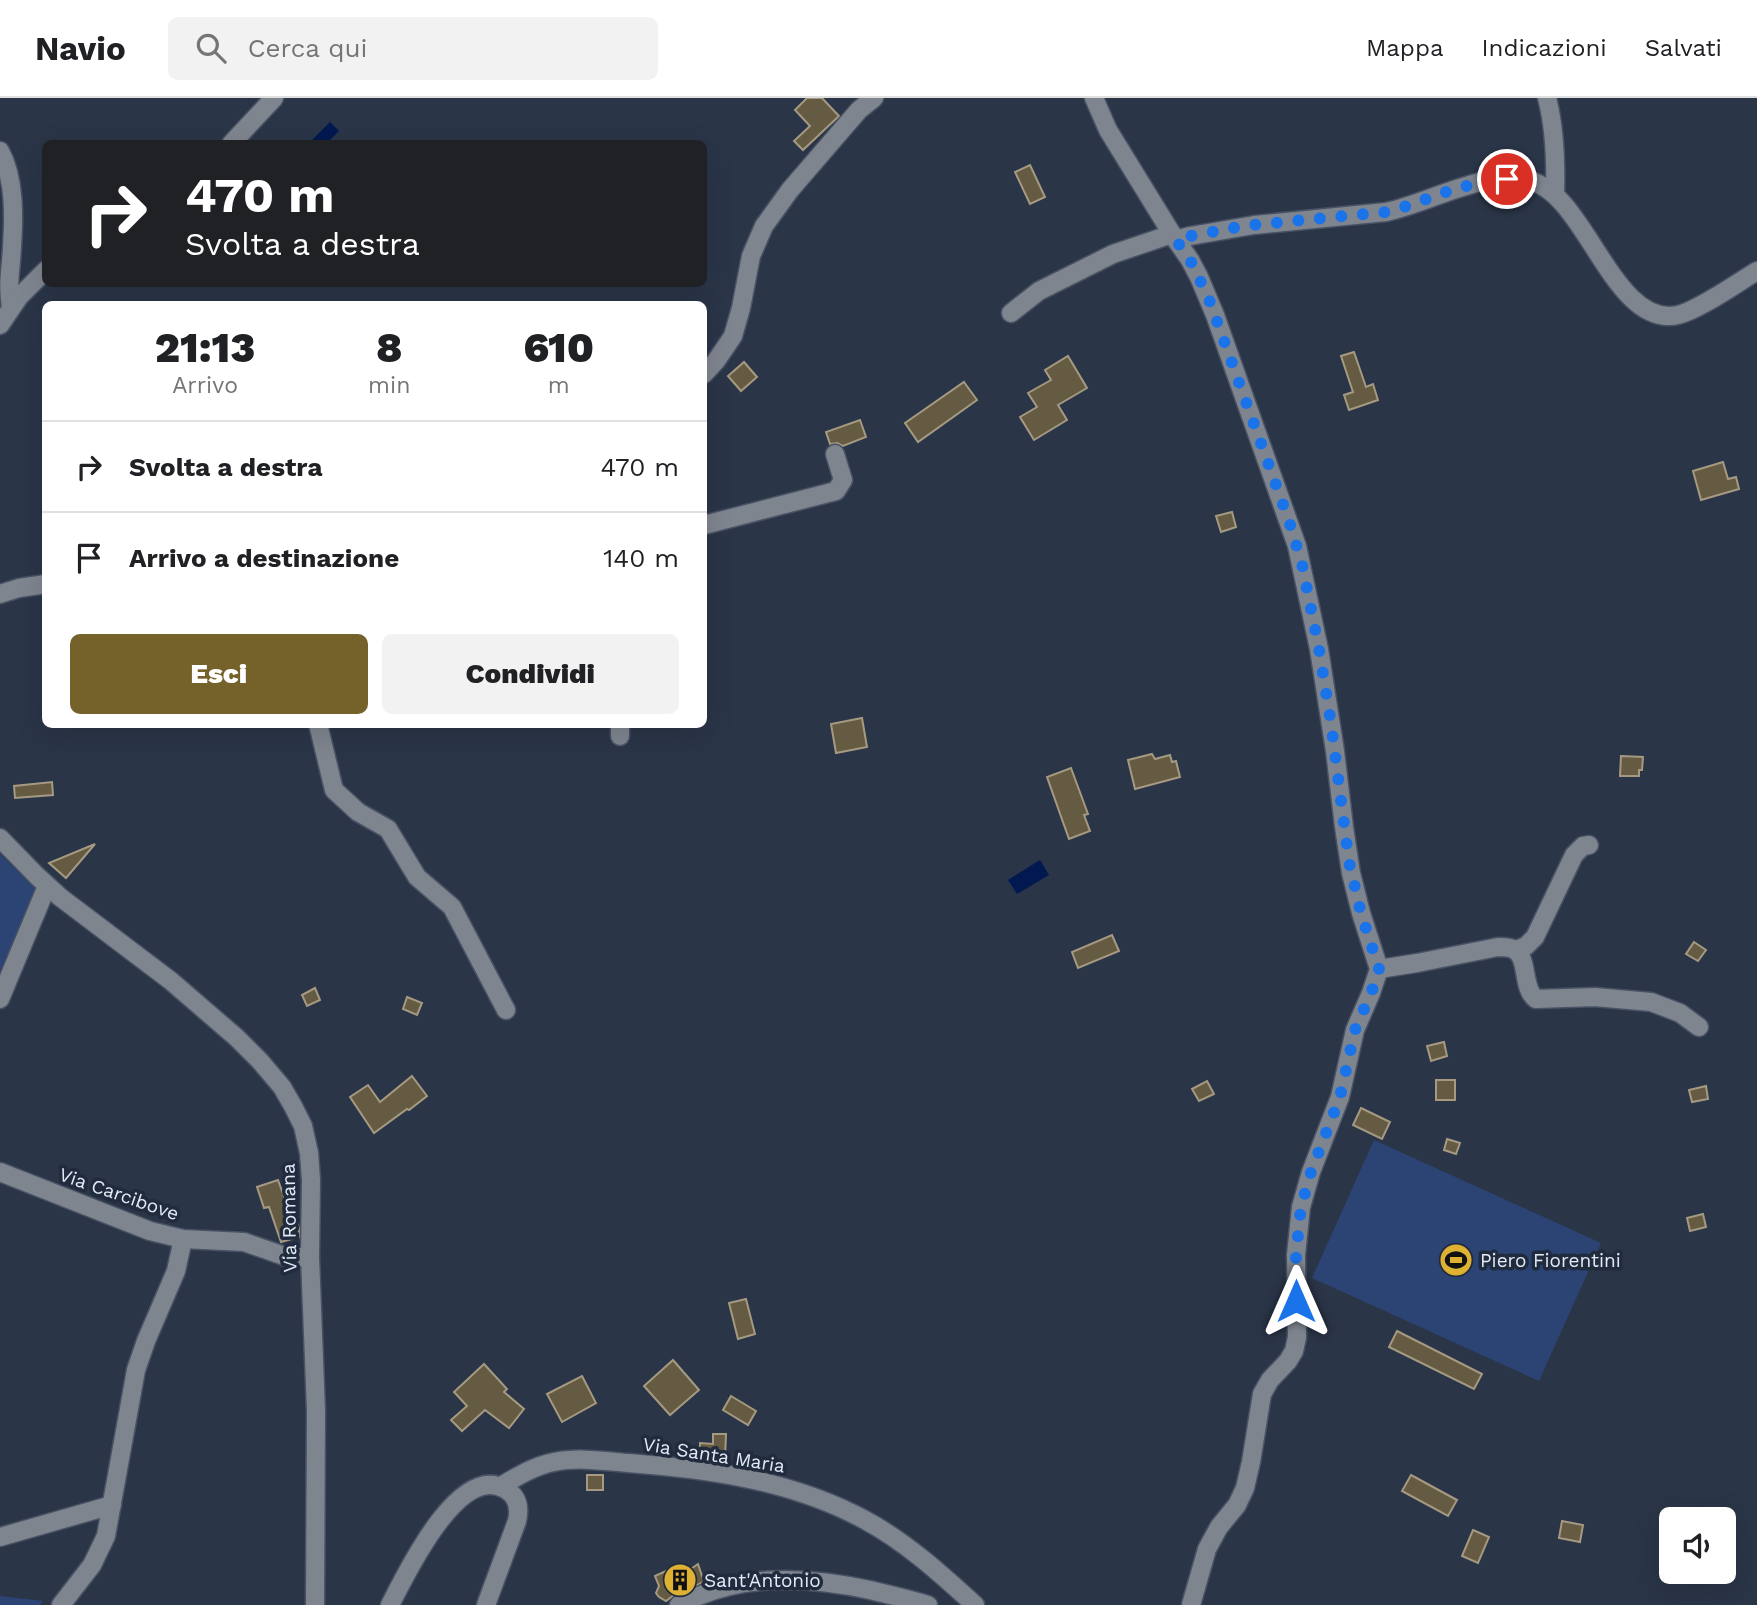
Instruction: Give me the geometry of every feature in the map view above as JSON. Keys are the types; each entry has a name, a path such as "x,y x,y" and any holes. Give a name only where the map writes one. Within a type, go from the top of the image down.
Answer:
{"street":[{"path":"235,140 274,98"},
{"path":"707,371 733,336 751,256 764,226 789,190 859,110 874,98"},
{"path":"1094,98 1108,130 1193,265 1210,302 1297,546 1326,690 1349,862 1361,913 1379,969 1355,1030 1340,1097 1311,1172 1301,1207 1296,1255 1297,1337 1294,1352 1270,1380 1262,1394 1245,1488 1237,1505 1219,1527 1207,1549 1191,1605"},
{"path":"1546,98 1554,139 1555,194"},
{"path":"0,151 9,172 12,191 12,243 8,280 11,307"},
{"path":"1011,313 1039,291 1113,254 1174,237 1243,226 1386,212 1460,187 1494,180 1529,181 1555,194 1619,284 1640,305 1654,313 1673,315 1686,312 1757,271"},
{"path":"0,325 11,307 42,274"},
{"path":"707,524 836,491 843,480 835,454"},
{"path":"0,594 42,585"},
{"path":"319,728 334,790 358,813 388,828 417,877 452,907 506,1010"},
{"name":"Via Romana","path":"0,838 47,886 190,996 247,1047 282,1087 303,1126 311,1180 310,1257 316,1401 315,1605"},
{"path":"1516,950 1526,946 1535,937 1574,855 1583,846 1589,845"},
{"path":"0,999 47,886"},
{"path":"1379,969 1498,947 1510,948 1521,956 1528,990 1536,999 1595,997 1651,1002 1680,1013 1699,1027"},
{"name":"Via Carcibove","path":"0,1172 150,1231 183,1239 244,1242 287,1257 310,1257"},
{"path":"61,1605 92,1565 108,1531 136,1370 150,1330 172,1282 183,1239"},
{"name":"Via Santa Maria","path":"501,1486 536,1467 575,1460 659,1466 763,1481 814,1497 873,1524 896,1539 975,1605"},
{"path":"390,1605 422,1547 453,1504 465,1493 489,1485 501,1486 509,1491 516,1498 519,1509 486,1605"},
{"path":"0,1537 112,1505"},
{"path":"679,1605 707,1592 729,1586 778,1579 835,1584 928,1605"}],"shaded area":[{"path":"330,122 339,131 330,140 312,140"},
{"path":"0,854 37,890 0,971"},
{"path":"1040,860 1049,875 1017,894 1008,880"},
{"name":"Piero Fiorentini","path":"1374,1140 1601,1243 1539,1381 1312,1278"},
{"path":"0,1596 43,1601 40,1605 0,1605"}],"building":[{"path":"807,98 822,98 839,116 803,150 794,141 810,126 795,110"},
{"path":"1030,165 1045,197 1030,204 1015,172"},
{"path":"1354,352 1366,387 1373,384 1378,400 1349,410 1344,395 1353,392 1341,356"},
{"path":"1068,356 1087,388 1058,405 1067,420 1034,440 1020,417 1037,407 1028,393 1051,380 1045,370"},
{"path":"744,362 757,377 741,391 728,376"},
{"path":"964,382 977,400 918,442 905,423"},
{"path":"860,420 866,437 843,446 830,444 826,432"},
{"path":"1723,462 1728,479 1736,477 1739,489 1701,500 1693,471"},
{"path":"1232,512 1236,527 1221,532 1216,516"},
{"path":"862,718 867,747 836,753 831,724"},
{"path":"1152,754 1155,759 1170,755 1172,762 1176,761 1180,777 1135,789 1128,760"},
{"path":"1621,756 1643,757 1639,776 1620,776"},
{"path":"1071,768 1088,814 1084,815 1090,831 1069,839 1047,777"},
{"path":"52,782 53,795 15,798 14,786"},
{"path":"95,844 66,878 49,863"},
{"path":"1112,935 1119,951 1078,968 1072,952"},
{"path":"1694,942 1706,950 1698,961 1686,954"},
{"path":"315,988 320,1000 307,1006 302,995"},
{"path":"407,997 422,1003 417,1015 403,1009"},
{"path":"1444,1042 1447,1056 1431,1061 1427,1046"},
{"path":"412,1076 427,1096 374,1133 350,1097 368,1085 380,1102"},
{"path":"1436,1080 1455,1080 1455,1100 1436,1100"},
{"path":"1207,1081 1214,1094 1199,1101 1192,1089"},
{"path":"1706,1086 1708,1099 1692,1102 1689,1090"},
{"path":"1361,1108 1390,1122 1382,1139 1353,1125"},
{"path":"1447,1139 1460,1143 1456,1154 1444,1150"},
{"path":"278,1180 290,1213 294,1212 299,1228 299,1237 281,1242 269,1207 264,1208 257,1187"},
{"path":"1703,1214 1706,1227 1690,1231 1687,1218"},
{"path":"746,1299 755,1334 738,1339 729,1303"},
{"path":"1397,1331 1482,1374 1474,1389 1389,1347"},
{"path":"673,1360 699,1390 670,1415 644,1386"},
{"path":"484,1364 507,1389 504,1392 524,1409 509,1428 485,1410 462,1431 451,1420 467,1406 454,1392"},
{"path":"582,1376 596,1403 562,1422 547,1394"},
{"path":"731,1396 756,1411 748,1425 723,1410"},
{"path":"713,1434 726,1434 725,1459 700,1458 700,1443 713,1444"},
{"path":"587,1475 603,1475 603,1490 587,1490"},
{"path":"1411,1475 1457,1500 1448,1516 1402,1491"},
{"path":"1562,1521 1583,1525 1580,1542 1559,1538"},
{"path":"1473,1530 1489,1537 1478,1563 1462,1556"},
{"name":"Sant'Antonio","path":"698,1564 704,1582 666,1601 659,1597 656,1593 659,1586 655,1576 679,1565 685,1573"}],"place":[{"name":"Piero Fiorentini","path":"1456,1260"},
{"name":"Sant'Antonio","path":"680,1580"}],"route":[{"path":"1296,1301 1296,1255 1301,1207 1311,1172 1340,1097 1355,1030 1379,969 1361,913 1349,862 1322,665 1297,546 1210,302 1193,265 1176,240 1243,226 1386,212 1460,187 1507,179"}]}
